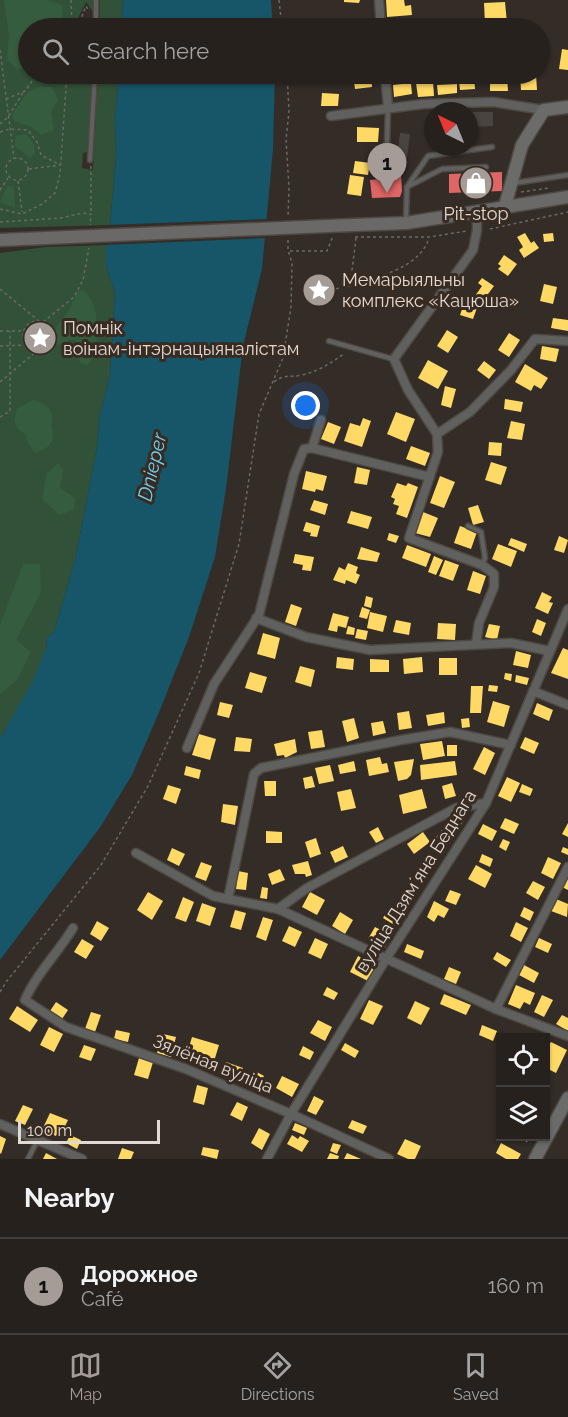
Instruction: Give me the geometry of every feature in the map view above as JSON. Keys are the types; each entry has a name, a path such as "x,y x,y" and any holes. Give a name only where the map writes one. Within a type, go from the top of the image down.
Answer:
{"main road":[{"path":"505,206 514,188 522,145 544,110 568,107"},
{"path":"0,240 328,230 406,223 568,197"},
{"path":"535,1159 568,1098"}],"street":[{"path":"379,0 380,18"},
{"path":"386,84 388,107"},
{"path":"331,116 388,107 493,102 544,110"},
{"path":"476,644 479,623 494,586 494,574 482,565 409,538 438,452 437,434 408,390 394,359 473,250 477,230 477,212"},
{"path":"437,434 470,412 511,370 535,339 568,341"},
{"path":"312,448 321,420"},
{"path":"188,748 214,684 256,618 294,474 304,449 312,448 430,477"},
{"name":"вуліца Дзямʼяна Беднага","path":"267,1159 291,1114 386,959 486,803 568,609"},
{"path":"256,618 306,637 370,650 511,643 550,651"},
{"path":"533,692 568,705"},
{"path":"228,899 254,774 261,768 450,732 511,745"},
{"path":"278,909 307,888 456,808 486,803"},
{"path":"136,853 213,896 278,909 496,1009 568,1036"},
{"path":"496,1009 568,867"},
{"name":"Зялёная вуліца","path":"73,928 32,985 25,1000 66,1027 186,1069 389,1159"},
{"path":"0,1124 82,1159"}],"lane":[{"path":"96,0 97,18"},
{"path":"90,160 94,84"},
{"path":"374,157 387,144 388,107"},
{"path":"406,223 407,187 428,156 492,147"},
{"path":"407,187 442,169 486,167"},
{"path":"514,188 568,175"},
{"path":"329,341 394,359"},
{"path":"468,526 481,531 485,558 482,565"},
{"path":"28,1159 38,1140"}],"path":[{"path":"71,0 72,18"},
{"path":"279,0 281,18"},
{"path":"81,18 86,6 94,18"},
{"path":"0,50 14,158"},
{"path":"0,80 4,79"},
{"path":"0,124 8,117 30,84"},
{"path":"0,209 22,214 42,204 55,193 61,165 66,84"},
{"path":"288,84 289,112 286,174 289,188 288,219"},
{"path":"5,98 25,91"},
{"path":"0,93 5,98"},
{"path":"0,132 9,129 28,130 37,142 41,155 61,165"},
{"path":"14,158 22,158 28,164 25,177 18,180 9,177 6,173 7,164 14,158"},
{"path":"89,228 92,213 90,160"},
{"path":"28,169 61,165"},
{"path":"0,174 6,173"},
{"path":"0,190 9,177"},
{"path":"18,180 22,214"},
{"path":"514,188 557,188"},
{"path":"489,229 568,212"},
{"path":"0,222 61,218 92,213"},
{"path":"0,992 101,865 148,786 199,673 239,544 260,414 283,357 291,307 292,263 288,250 288,229"},
{"path":"290,251 327,251 334,235 328,230"},
{"path":"351,286 356,237 429,237 468,231"},
{"path":"330,290 351,286 402,267 425,249 429,237"},
{"path":"39,350 26,345 22,338 23,331 31,322 41,322 74,297 83,280 89,244"},
{"path":"0,288 50,328 51,338 47,346 0,382"},
{"path":"0,331 23,331"},
{"path":"0,417 10,411 10,331"},
{"path":"0,346 26,345"},
{"path":"273,382 282,376 299,376 322,369 352,347"}],"green space":[{"path":"0,0 94,0 94,13 86,2 78,18 18,18 18,84 92,84 87,152 83,153 82,168 93,170 97,84 118,84 115,119 116,158 110,225 0,228"},
{"path":"4,0 48,0 62,5 63,18 18,18 18,69 7,60 9,36"},
{"path":"100,0 123,0 122,18 100,18"},
{"path":"40,87 52,87 58,100 51,112 54,130 41,135 32,127 14,121 12,114 28,92"},
{"path":"26,134 34,144 35,154 30,158 15,146 15,136"},
{"path":"8,185 14,187 15,208 0,202"},
{"path":"106,245 106,267 115,292 110,375 99,419 97,447 75,560 54,632 47,638 46,649 37,675 0,738 0,253 46,247"},
{"path":"83,290 92,301 97,320 96,347 87,365 81,364 77,357 78,342 70,339 63,346 57,344 54,337 55,329 69,310 77,292"},
{"path":"33,400 46,405 51,412 53,431 52,440 48,446 35,453 27,442 26,435 18,429 14,421 17,408"},
{"path":"58,463 63,470 60,488 75,498 74,510 59,515 42,499 47,473"},
{"path":"23,564 40,564 41,592 16,640 31,652 18,679 0,694 0,625"}],"water":[{"path":"123,0 271,0 272,18 122,18"},
{"name":"Dnieper","path":"118,84 275,84 273,149 262,269 243,346 226,489 215,557 189,637 132,775 101,826 0,960 0,738 33,681 47,645 47,638 54,632 75,560 97,447 99,419 110,375 115,292 106,267 106,245 116,158 115,119"}],"pier":[{"path":"270,219 268,238 103,245 107,225"}],"building: Homes":[{"path":"344,0 360,0 359,3 344,2"},
{"path":"386,0 404,0 405,6 411,5 412,15 387,17"},
{"path":"505,2 507,18 485,18 484,3"},
{"path":"562,49 568,50 568,70 559,69"},
{"path":"354,84 372,84 372,87 355,89"},
{"path":"411,84 412,94 394,97 393,85"},
{"path":"416,84 433,84 434,96 418,97"},
{"path":"457,84 457,93 438,95 437,85"},
{"path":"459,84 475,84 475,89 460,90"},
{"path":"490,84 508,84 508,91 490,91"},
{"path":"521,84 537,84 537,90 521,90"},
{"path":"322,93 339,94 338,106 321,106"},
{"path":"357,127 379,128 378,142 357,142"},
{"path":"355,161 370,163 368,175 353,173"},
{"path":"350,175 364,177 361,196 347,194"},
{"path":"525,233 531,243 534,241 539,248 524,258 519,250 523,247 517,237"},
{"path":"553,233 554,241 544,242 543,234"},
{"path":"504,255 517,264 508,276 498,269 501,266 498,264"},
{"path":"482,278 494,286 482,302 475,296 482,286 478,283"},
{"path":"544,284 557,287 553,304 540,301"},
{"path":"465,301 478,305 473,319 460,315"},
{"path":"553,318 568,320 568,331 551,328"},
{"path":"447,330 458,337 448,353 437,346"},
{"path":"509,333 520,340 509,357 498,350"},
{"path":"542,346 559,349 556,362 540,359"},
{"path":"428,360 448,371 438,389 418,378"},
{"path":"484,361 496,370 489,379 477,370"},
{"path":"525,364 548,378 541,389 534,385 531,391 515,382"},
{"path":"445,386 456,389 451,408 441,405"},
{"path":"505,399 523,402 521,412 504,409"},
{"path":"396,412 415,419 406,442 387,434"},
{"path":"363,418 371,421 362,447 344,441 350,423 360,426"},
{"path":"511,421 525,424 522,440 507,438"},
{"path":"328,422 341,427 334,444 321,439"},
{"path":"489,442 502,443 501,456 488,455"},
{"path":"411,446 430,453 425,466 406,459"},
{"path":"491,462 507,467 501,485 485,480"},
{"path":"357,467 370,470 367,485 354,483"},
{"path":"306,471 327,476 323,491 302,489"},
{"path":"440,476 455,482 444,508 430,503"},
{"path":"397,483 406,486 408,483 418,487 407,518 396,514 399,506 393,504 395,499 391,497"},
{"path":"314,500 328,504 325,515 310,510"},
{"path":"478,505 484,522 473,525 468,508"},
{"path":"351,511 372,517 368,529 347,523"},
{"path":"423,512 438,518 430,537 415,533"},
{"path":"306,522 320,526 317,537 310,536 311,533 303,531"},
{"path":"460,526 477,532 471,549 454,543"},
{"path":"389,533 399,536 396,543 387,540"},
{"path":"559,536 568,540 564,553 554,550"},
{"path":"511,538 527,544 524,552 508,545"},
{"path":"498,544 517,551 511,567 492,559"},
{"path":"407,545 431,554 426,567 402,558"},
{"path":"361,547 380,553 377,562 357,559"},
{"path":"295,554 314,557 311,571 302,570 303,565 293,563"},
{"path":"434,556 443,560 436,575 428,572"},
{"path":"445,560 459,565 453,581 439,576"},
{"path":"348,563 358,567 356,573 360,575 356,584 346,580 345,584 333,580 339,567 345,570"},
{"path":"473,571 486,576 480,594 467,590"},
{"path":"542,592 552,597 549,602 553,603 548,614 535,608"},
{"path":"366,596 373,598 371,608 364,606"},
{"path":"291,604 302,608 296,626 285,622"},
{"path":"362,607 370,610 367,619 359,617"},
{"path":"370,612 387,616 383,632 367,628"},
{"path":"333,613 349,617 346,628 338,626 337,632 328,630"},
{"path":"537,619 546,623 541,636 532,632"},
{"path":"396,620 411,623 409,635 393,632"},
{"path":"438,623 456,624 455,640 437,639"},
{"path":"489,624 500,626 497,640 485,637"},
{"path":"348,626 355,628 354,635 346,634"},
{"path":"357,629 368,631 366,640 355,638"},
{"path":"263,633 280,638 275,659 257,654"},
{"path":"563,648 568,650 568,679 551,673"},
{"path":"516,651 531,655 528,668 513,665"},
{"path":"337,657 354,659 353,670 336,668"},
{"path":"422,657 423,672 404,674 403,659"},
{"path":"439,658 457,658 457,675 439,675"},
{"path":"370,659 389,660 389,672 370,672"},
{"path":"300,666 315,670 311,687 295,682"},
{"path":"250,672 267,677 262,693 245,688"},
{"path":"505,673 512,674 511,681 504,679"},
{"path":"516,675 529,678 527,685 515,682"},
{"path":"489,685 498,686 497,692 488,691"},
{"path":"471,686 483,686 481,713 470,713"},
{"path":"493,701 510,706 504,727 487,722"},
{"path":"220,702 233,705 229,718 217,715"},
{"path":"537,703 553,710 549,721 533,714"},
{"path":"409,711 412,728 399,730 397,713"},
{"path":"444,712 445,723 428,726 426,715"},
{"path":"354,718 359,738 347,742 342,721"},
{"path":"469,718 470,727 462,728 461,719"},
{"path":"383,721 386,733 373,736 371,723"},
{"path":"322,730 325,747 311,749 308,732"},
{"path":"199,734 216,739 210,760 192,755"},
{"path":"236,737 252,739 250,752 234,751"},
{"path":"525,737 539,743 534,754 520,748"},
{"path":"295,739 297,752 285,758 284,755 277,756 274,744"},
{"path":"442,741 445,756 423,760 420,744"},
{"path":"447,745 457,745 457,756 447,756"},
{"path":"484,747 495,753 485,775 473,769"},
{"path":"380,757 382,764 387,763 389,772 369,776 366,760"},
{"path":"414,759 411,775 407,779 398,781 394,762"},
{"path":"354,761 356,771 340,774 338,765"},
{"path":"455,761 457,775 421,780 420,765"},
{"path":"330,765 334,781 319,784 315,768"},
{"path":"186,766 201,770 199,779 184,775"},
{"path":"312,776 315,787 305,789 303,778"},
{"path":"507,777 520,783 511,802 498,796"},
{"path":"264,781 276,781 276,796 265,796"},
{"path":"452,783 456,796 445,799 442,786"},
{"path":"522,784 533,789 530,796 519,792"},
{"path":"168,785 181,789 176,804 163,799"},
{"path":"351,789 356,808 341,811 337,792"},
{"path":"422,789 427,808 403,814 399,795"},
{"path":"223,804 238,806 235,825 221,822"},
{"path":"455,813 464,821 443,847 434,840"},
{"path":"505,818 519,824 514,834 500,828"},
{"path":"568,823 568,837 562,834"},
{"path":"483,824 497,831 492,841 478,834"},
{"path":"378,827 384,839 376,843 369,832"},
{"path":"266,831 282,832 282,843 266,843"},
{"path":"423,832 430,842 414,854 407,844"},
{"path":"316,838 321,854 310,858 305,842"},
{"path":"503,839 510,842 506,851 499,847"},
{"path":"343,846 348,857 335,863 330,852"},
{"path":"563,847 568,849 568,855 561,852"},
{"path":"172,848 185,854 179,866 167,860"},
{"path":"482,854 493,859 490,867 479,862"},
{"path":"548,857 561,863 553,879 541,873"},
{"path":"308,861 312,875 306,877 305,874 295,874 292,865"},
{"path":"201,862 212,866 206,881 195,877"},
{"path":"476,865 492,874 485,888 468,879"},
{"path":"280,869 285,880 272,885 268,874"},
{"path":"238,871 248,873 246,890 236,889"},
{"path":"568,875 568,890 562,887"},
{"path":"533,881 545,887 538,900 526,893"},
{"path":"262,887 268,888 267,899 260,898"},
{"path":"450,890 461,894 456,905 445,901"},
{"path":"148,892 163,901 152,920 137,910"},
{"path":"310,892 325,900 317,915 302,907"},
{"path":"183,897 194,902 186,922 175,918"},
{"path":"556,899 568,904 567,917 551,911"},
{"path":"434,901 449,909 444,918 438,915 434,922 427,917"},
{"path":"202,903 216,908 210,926 196,921"},
{"path":"524,907 534,912 530,921 520,916"},
{"path":"389,908 402,915 396,926 383,918"},
{"path":"235,910 246,913 241,930 230,927"},
{"path":"340,912 353,920 345,934 332,926"},
{"path":"263,917 273,920 266,941 256,937"},
{"path":"97,921 109,928 101,941 90,934"},
{"path":"516,922 528,928 521,942 510,936"},
{"path":"289,926 302,932 295,947 282,941"},
{"path":"375,927 387,933 385,937 389,939 385,948 368,939"},
{"path":"315,938 328,944 321,959 308,953"},
{"path":"539,938 552,944 548,953 535,947"},
{"path":"82,939 94,946 86,959 74,952"},
{"path":"407,944 424,951 421,959 404,952"},
{"path":"497,952 511,960 506,967 493,959"},
{"path":"358,956 368,961 366,964 374,969 368,981 350,972"},
{"path":"524,965 539,973 534,983 519,975"},
{"path":"449,967 461,972 456,984 444,979"},
{"path":"516,985 535,993 530,1005 524,1002 520,1009 508,1004"},
{"path":"327,987 338,993 334,1000 323,995"},
{"path":"444,994 471,1005 466,1015 440,1004"},
{"path":"542,995 553,1000 544,1017 534,1012"},
{"path":"369,1000 383,1006 373,1025 360,1019"},
{"path":"415,1001 430,1008 421,1025 407,1018"},
{"path":"56,1002 68,1010 62,1019 50,1011"},
{"path":"17,1006 38,1020 30,1032 9,1019"},
{"path":"91,1012 101,1015 95,1032 85,1029"},
{"path":"562,1015 568,1018 568,1031 556,1024"},
{"path":"318,1020 332,1027 325,1041 310,1033"},
{"path":"482,1025 497,1031 493,1041 479,1035"},
{"path":"49,1027 63,1034 54,1052 40,1045"},
{"path":"116,1030 130,1033 128,1042 114,1039"},
{"path":"163,1034 176,1037 171,1057 157,1053"},
{"path":"192,1037 219,1045 212,1068 202,1065 204,1059 187,1054"},
{"path":"345,1043 359,1051 355,1058 341,1050"},
{"path":"550,1043 567,1050 556,1073 550,1070"},
{"path":"84,1045 96,1049 91,1061 79,1057"},
{"path":"303,1046 314,1052 310,1060 299,1055"},
{"path":"139,1058 153,1062 148,1079 134,1075"},
{"path":"226,1062 243,1068 238,1080 221,1073"},
{"path":"253,1070 264,1076 256,1090 246,1084"},
{"path":"282,1076 299,1084 292,1097 276,1088"},
{"path":"197,1085 208,1088 204,1105 193,1102"},
{"path":"314,1096 324,1101 316,1115 307,1111"},
{"path":"237,1102 248,1107 242,1121 230,1115"},
{"path":"23,1105 33,1109 25,1125 15,1121"},
{"path":"50,1113 68,1120 63,1130 60,1129 56,1136 42,1130"},
{"path":"352,1120 367,1126 363,1134 348,1128"},
{"path":"295,1123 307,1128 304,1135 292,1130"},
{"path":"259,1128 270,1134 262,1150 251,1143"},
{"path":"70,1135 81,1140 77,1149 66,1143"},
{"path":"292,1135 309,1141 302,1152 287,1144"},
{"path":"0,1136 6,1139 1,1154 0,1153"},
{"path":"405,1139 421,1146 415,1159 408,1159 397,1154"},
{"path":"333,1143 341,1145 337,1154 330,1151"},
{"path":"501,1143 521,1154 518,1159 506,1159 496,1153"},
{"path":"203,1147 219,1150 217,1159 201,1155"},
{"path":"122,1148 134,1152 131,1159 118,1159"},
{"path":"46,1153 57,1159 43,1159"},
{"path":"330,1153 339,1156 338,1159 327,1159"},
{"path":"347,1153 361,1159 344,1159"}],"building: Shops":[{"path":"502,172 502,191 449,193 449,174"},
{"path":"401,174 400,197 372,198 370,180"}],"building: Other":[{"path":"478,112 493,112 493,126 478,127"},
{"path":"400,133 410,134 407,158 397,157"}],"place":[{"name":"Pit-stop","path":"476,183"},
{"name":"Дорожное","path":"387,193"},
{"name":"Мемарыяльны комплекс «Кацюша»","path":"319,290"},
{"name":"Помнік воінам-інтэрнацыяналістам","path":"40,338"}]}
